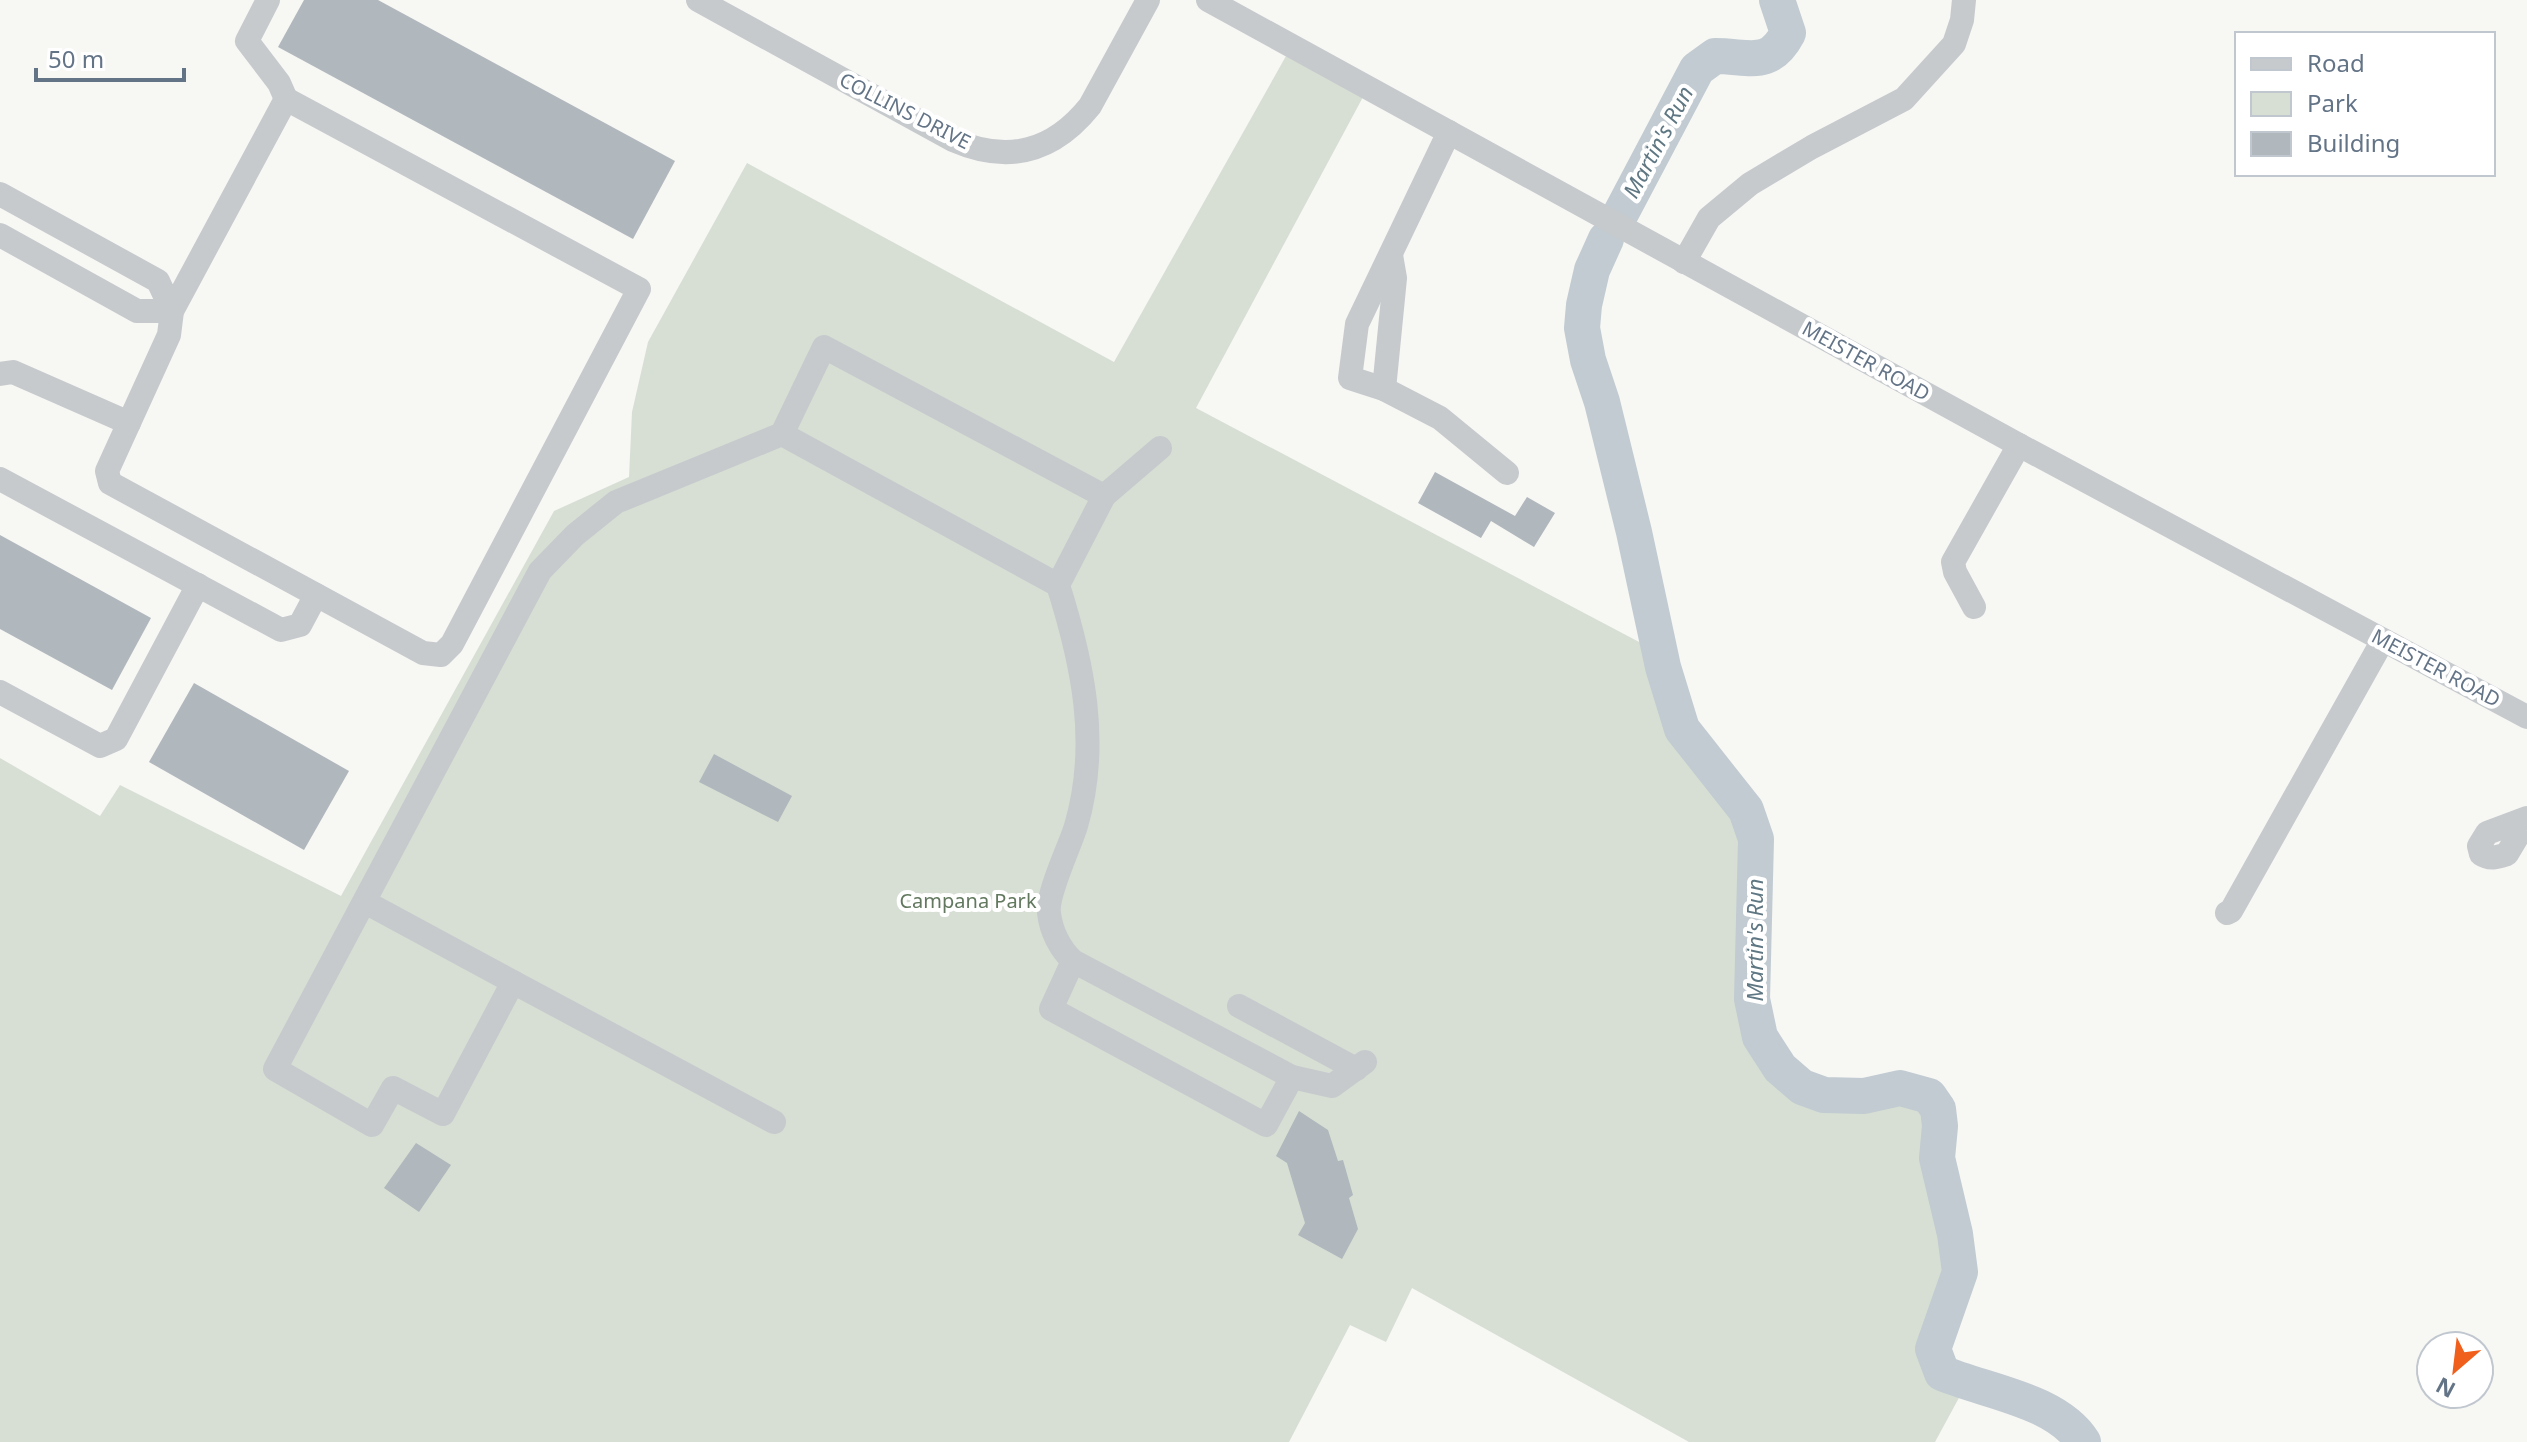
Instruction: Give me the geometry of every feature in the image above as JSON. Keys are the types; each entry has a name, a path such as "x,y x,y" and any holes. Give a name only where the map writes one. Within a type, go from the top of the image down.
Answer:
{"street":[{"path":"268,0 247,41 279,83 286,99 639,289 452,644 441,655 423,653 110,483 107,471 169,335 172,311 286,99"},
{"name":"COLLINS DRIVE","path":"698,0 953,140 997,152 1033,148 1065,132 1079,120 1090,106 1148,0"},
{"name":"MEISTER ROAD","path":"1208,0 2019,445 2527,717"},
{"path":"1684,262 1709,218 1750,184 1812,147 1904,99 1954,44 1963,7 1987,0"},
{"path":"1449,132 1357,324 1350,378 1384,389 1440,418 1507,473"},
{"path":"0,194 158,281 172,311"},
{"path":"0,235 137,311 172,311"},
{"path":"1384,389 1395,278 1391,255"},
{"path":"513,982 443,1114 393,1088 372,1125 275,1069 540,571 575,535 616,502 658,482 782,434 824,347 1104,496"},
{"path":"0,374 13,372 129,423"},
{"path":"782,434 1058,585 1078,650 1089,742 1085,787 1077,825 1048,911 1062,950 1073,961 1292,1077 1332,1086 1361,1066 1239,1006"},
{"path":"1974,607 1955,572 1953,562 2019,445"},
{"path":"1058,585 1104,496 1160,448"},
{"path":"0,479 281,630 300,625 316,595"},
{"path":"0,692 100,746 116,739 198,585"},
{"path":"2227,913 2231,911 2383,640"},
{"path":"365,902 774,1122"},
{"path":"1073,961 1051,1009 1266,1125 1292,1077"}],"green space":[{"name":"Campana Park","path":"1286,56 1363,97 1196,408 1660,653 1682,729 1746,810 1756,839 1752,999 1760,1037 1780,1068 1803,1087 1824,1095 1864,1096 1900,1088 1929,1096 1938,1109 1937,1158 1955,1234 1960,1272 1933,1349 1942,1373 1967,1383 1935,1442 1689,1442 1412,1288 1386,1342 1350,1325 1289,1442 0,1442 0,758 100,816 120,785 341,896 554,511 629,477 632,412 648,342 747,163 1114,362"}],"building":[{"path":"304,0 378,0 675,161 633,239 278,47"},
{"path":"1435,472 1515,516 1527,497 1555,513 1534,547 1491,521 1481,538 1418,503"},
{"path":"0,535 151,618 112,690 0,629"},
{"path":"194,683 349,771 304,850 149,762"},
{"path":"714,754 792,796 778,822 699,782"},
{"path":"1299,1111 1328,1130 1338,1161 1343,1160 1358,1229 1342,1259 1298,1235 1305,1223 1287,1163 1276,1156"},
{"path":"416,1143 451,1165 419,1212 384,1188"}],"waterway":[{"name":"Martin's Run","path":"1621,213 1697,69 1715,56 1758,58 1774,52 1781,44 1788,33 1777,0"},
{"name":"Martin's Run","path":"1606,239 1592,270 1584,305 1582,328 1588,360 1602,402 1663,667 1682,729 1746,810 1756,839 1752,999 1760,1037 1780,1068 1802,1087 1824,1095 1864,1096 1900,1088 1929,1096 1938,1109 1937,1158 1955,1234 1960,1272 1933,1349 1942,1373 2038,1406 2056,1416 2083,1442"}]}
